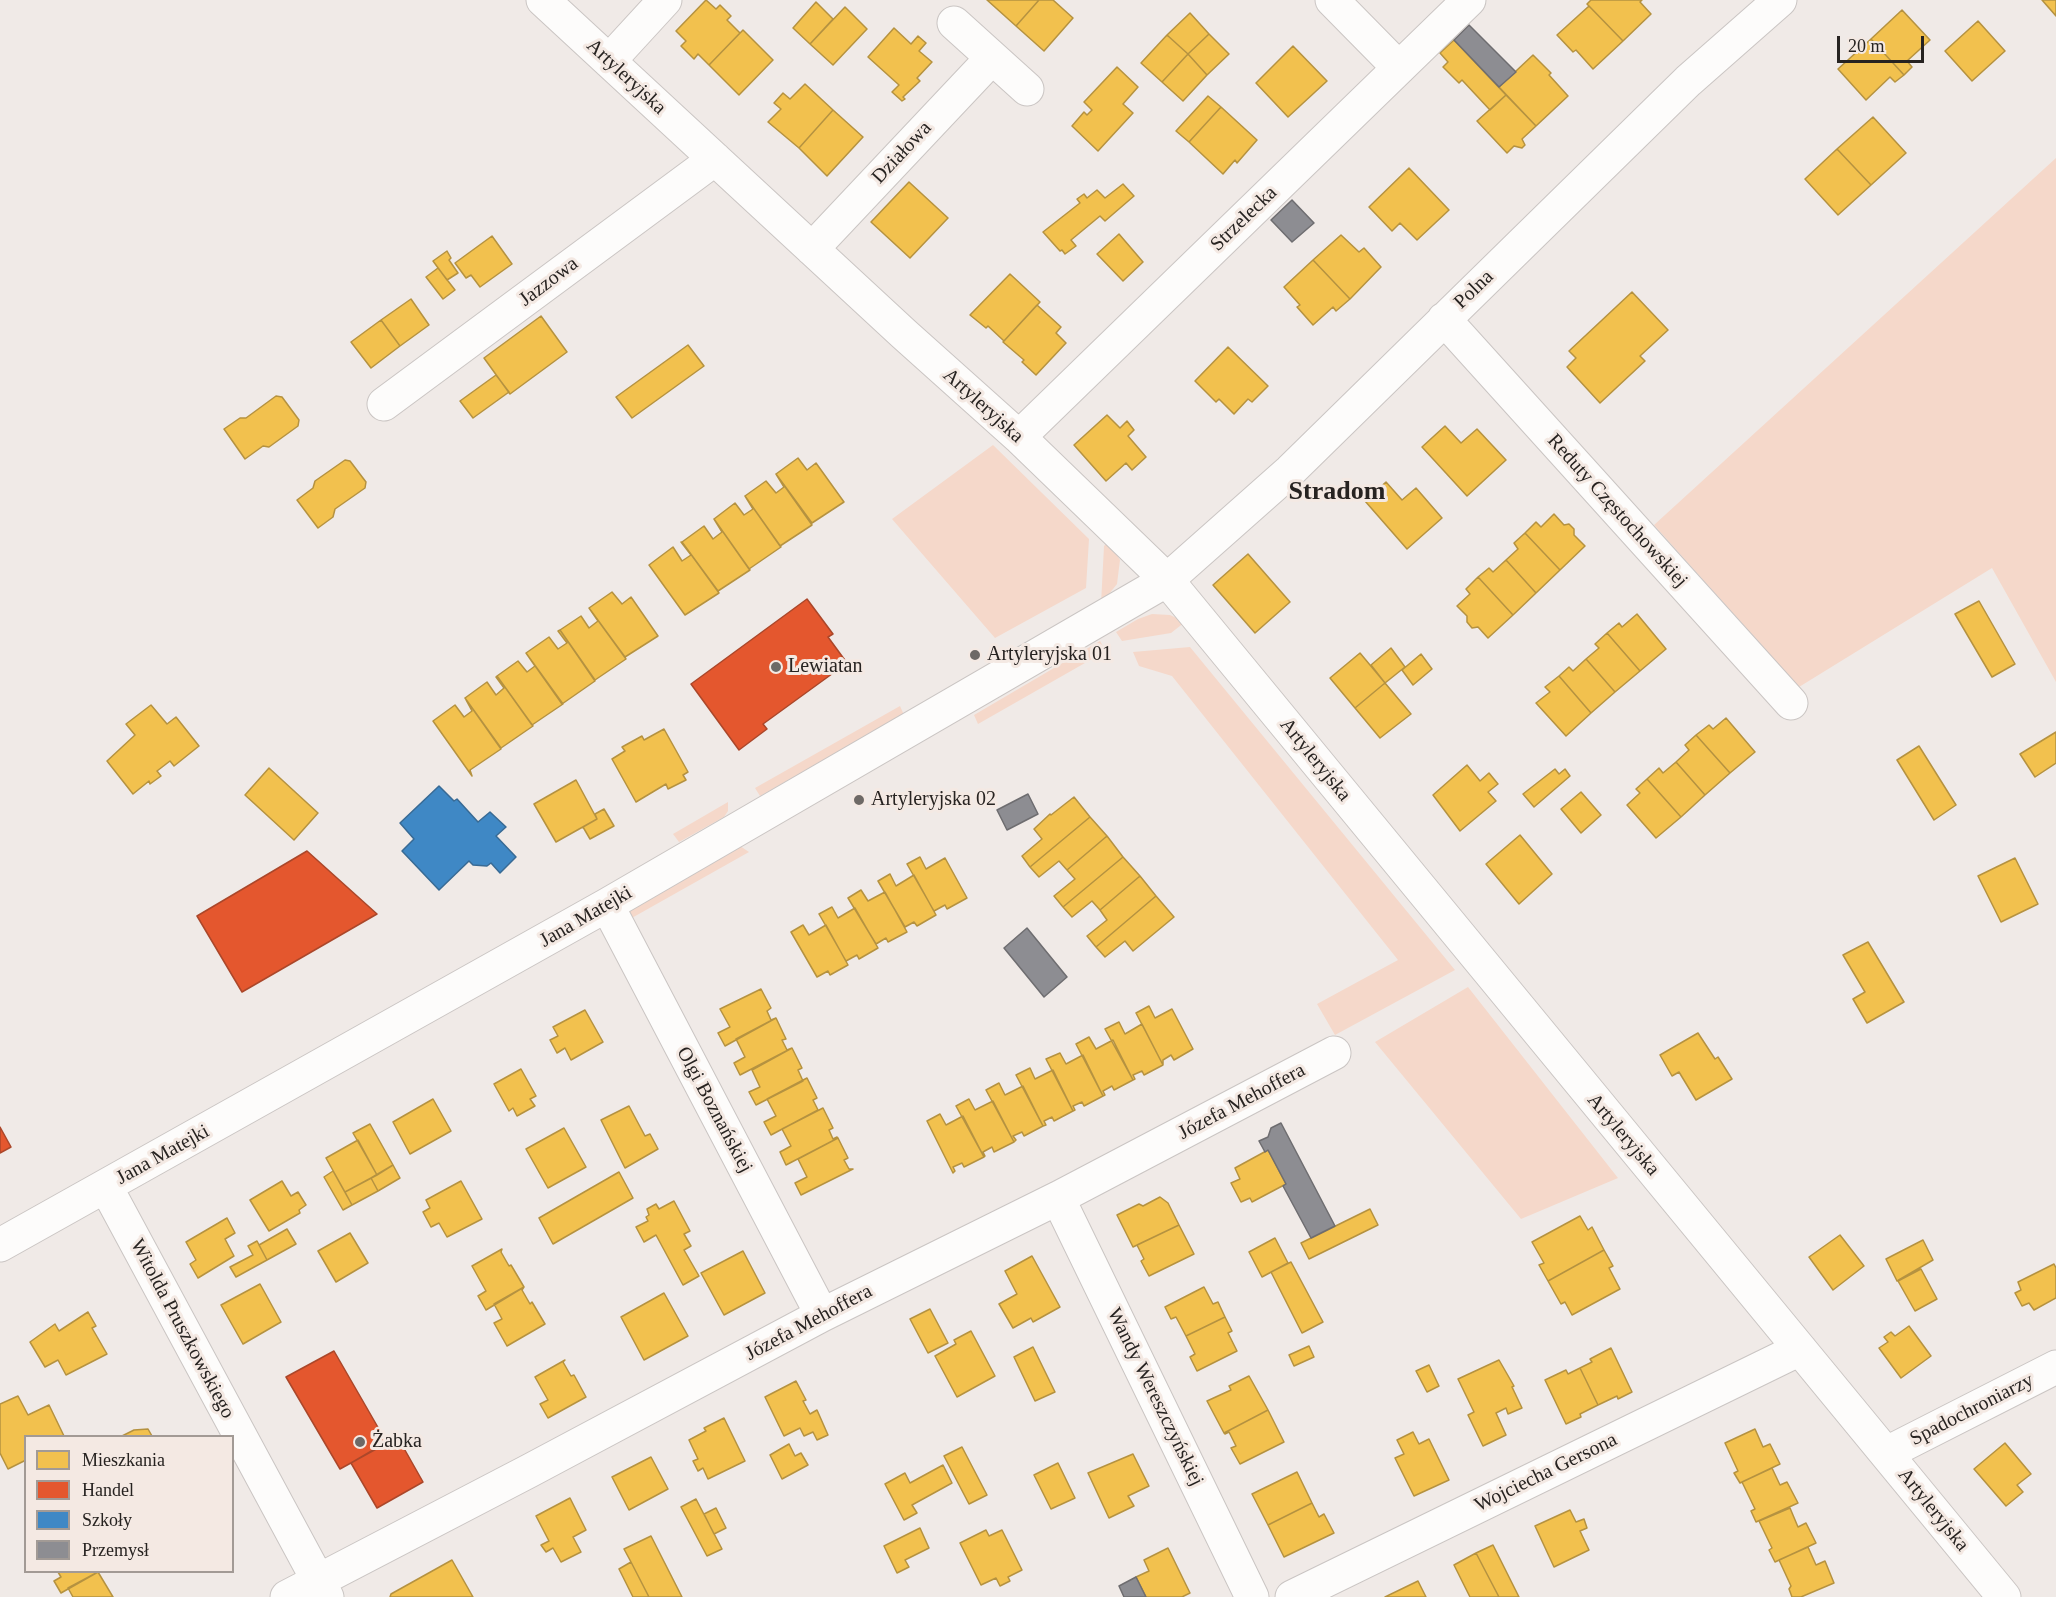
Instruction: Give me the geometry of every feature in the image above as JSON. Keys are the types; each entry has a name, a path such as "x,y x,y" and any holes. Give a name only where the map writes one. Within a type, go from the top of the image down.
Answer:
{"street":[{"name":"Artyleryjska","path":"543,0 1019,437 1167,580 2004,1597"},
{"path":"609,61 665,0"},
{"path":"1332,0 1399,68"},
{"name":"Strzelecka","path":"1019,437 1469,0"},
{"name":"Polna","path":"1167,580 1290,471 1688,81 1780,0"},
{"path":"954,23 1027,88"},
{"name":"Działowa","path":"812,249 992,58"},
{"name":"Jazzowa","path":"384,404 715,159"},
{"name":"Reduty Częstochowskiej","path":"1444,319 1791,703"},
{"name":"Jana Matejki","path":"0,1245 607,905 1167,580"},
{"name":"Olgi Boznańskiej","path":"607,905 822,1315"},
{"name":"Józefa Mehoffera","path":"287,1597 323,1588 529,1471 822,1315 1058,1198 1334,1053"},
{"name":"Witolda Pruszkowskiego","path":"106,1187 323,1588"},
{"name":"Wandy Wereszczyńskiej","path":"1058,1198 1252,1597"},
{"name":"Wojciecha Gersona","path":"1292,1597 1800,1350"},
{"name":"Spadochroniarzy","path":"1887,1453 2056,1367"}],"shaded area":[{"path":"2056,158 2056,682 1992,568 1799,687 1654,525"},
{"path":"993,445 1089,539 1086,588 995,638 892,519"},
{"path":"1109,541 1120,560 1117,584 1101,604 1104,546"},
{"path":"1152,614 1170,615 1185,622 1171,633 1122,641 1116,632"},
{"path":"1100,641 1106,651 978,724 974,715"},
{"path":"1190,647 1455,970 1335,1035 1317,1004 1398,960 1172,676 1139,666 1133,652"},
{"path":"900,706 904,715 760,796 755,788"},
{"path":"728,802 728,811 724,817 679,842 673,834"},
{"path":"740,846 749,852 630,919 628,913 636,905"},
{"path":"1468,987 1618,1178 1521,1219 1375,1042"}],"building: Mieszkania":[{"path":"706,0 716,9 720,5 731,16 727,20 740,33 709,65 698,54 694,59 681,46 686,41 676,31"},
{"path":"987,0 1039,0 1016,26"},
{"path":"1039,0 1053,0 1073,18 1044,51 1016,26"},
{"path":"1591,0 1642,0 1640,2 1651,14 1623,41 1587,4"},
{"path":"2042,0 2056,0 2056,16"},
{"path":"816,2 833,19 810,44 793,28"},
{"path":"1589,6 1623,41 1593,69 1576,50 1573,52 1557,35"},
{"path":"845,7 867,29 833,65 810,44"},
{"path":"1902,10 1930,40 1907,61 1912,67 1904,75 1871,39"},
{"path":"1190,13 1209,34 1188,54 1167,35"},
{"path":"1978,21 2005,51 1972,81 1945,51"},
{"path":"894,28 911,44 918,36 926,43 919,51 932,62 917,78 920,81 903,97 905,99 902,101 892,92 899,85 868,57"},
{"path":"743,30 773,60 739,95 709,65"},
{"path":"1209,34 1229,54 1207,75 1188,54"},
{"path":"1167,35 1188,54 1162,82 1141,63"},
{"path":"1871,39 1904,75 1895,82 1890,77 1866,100 1838,69"},
{"path":"1454,40 1506,95 1490,110 1462,80 1459,83 1443,67 1448,62 1440,53"},
{"path":"1293,46 1327,81 1288,117 1256,83"},
{"path":"1188,54 1207,75 1183,101 1162,82"},
{"path":"1533,55 1551,73 1549,75 1568,96 1536,126 1499,87"},
{"path":"1117,67 1138,87 1123,104 1133,113 1098,151 1072,126 1084,112 1087,115 1092,110 1084,102"},
{"path":"805,84 833,110 799,148 768,122 781,109 774,103 783,93 790,99"},
{"path":"1506,95 1536,126 1522,139 1525,145 1522,148 1514,146 1507,153 1477,121"},
{"path":"1208,96 1221,107 1189,142 1176,131"},
{"path":"1221,107 1257,140 1237,163 1235,160 1223,174 1189,142"},
{"path":"833,110 863,137 827,176 799,148"},
{"path":"1873,117 1906,153 1871,185 1837,149"},
{"path":"1837,149 1871,185 1838,215 1805,179"},
{"path":"1409,168 1449,210 1417,240 1400,223 1392,231 1369,207"},
{"path":"909,182 948,218 910,258 871,222"},
{"path":"1123,184 1134,196 1105,221 1100,216 1071,240 1076,246 1065,254 1043,232 1080,203 1077,199 1084,194 1087,198 1097,190 1105,198"},
{"path":"1119,234 1143,262 1123,281 1097,254"},
{"path":"1341,235 1359,252 1364,248 1381,267 1350,299 1313,260"},
{"path":"492,236 512,264 480,287 471,275 466,278 455,263"},
{"path":"447,251 451,258 449,260 458,273 447,280 433,261"},
{"path":"1313,260 1350,299 1336,311 1333,307 1313,325 1284,287"},
{"path":"438,268 455,290 443,299 426,277"},
{"path":"1010,274 1040,302 1004,341 988,326 986,328 970,315"},
{"path":"1632,292 1668,330 1640,356 1645,361 1600,403 1567,367 1576,358 1569,351"},
{"path":"411,299 429,325 400,346 381,320"},
{"path":"1037,305 1061,327 1056,333 1066,343 1036,375 1022,362 1024,360 1003,342"},
{"path":"541,316 567,352 510,394 484,358"},
{"path":"381,320 400,346 371,368 351,342"},
{"path":"688,345 704,366 632,418 616,397"},
{"path":"1228,347 1268,386 1252,402 1248,399 1234,414 1219,399 1216,402 1195,381"},
{"path":"496,375 509,392 473,418 460,401"},
{"path":"276,396 282,397 299,420 298,426 269,447 263,446 245,459 224,429 240,418 246,418"},
{"path":"1107,415 1120,428 1127,421 1134,430 1128,436 1146,457 1132,470 1126,463 1106,481 1074,445"},
{"path":"1445,426 1461,443 1477,429 1506,460 1467,496 1422,447"},
{"path":"798,458 807,470 816,463 844,502 812,523 776,474"},
{"path":"345,460 350,461 366,482 365,488 335,509 333,517 318,528 297,500 313,488 315,481"},
{"path":"776,474 812,525 780,546 745,496 766,481 776,493 784,487"},
{"path":"1386,482 1402,500 1416,488 1442,518 1407,549 1365,501"},
{"path":"745,496 781,547 749,569 714,519 735,503 744,515 753,509"},
{"path":"1554,514 1564,525 1569,524 1574,529 1574,535 1585,546 1560,570 1525,533 1536,522 1541,527"},
{"path":"714,519 750,570 718,591 682,542 704,526 713,539 722,532"},
{"path":"1525,533 1560,570 1536,593 1506,560 1518,549 1514,543"},
{"path":"682,542 719,593 685,615 649,565 673,547 682,561 691,555"},
{"path":"1248,554 1290,602 1255,633 1213,585"},
{"path":"1506,560 1536,593 1513,615 1478,577 1489,568 1493,572"},
{"path":"1478,577 1513,615 1488,638 1478,627 1472,628 1467,622 1467,616 1457,606 1470,594 1466,589"},
{"path":"612,592 622,604 631,597 658,636 625,657 589,608"},
{"path":"1979,601 2015,664 1992,677 1955,614"},
{"path":"589,608 626,659 595,680 560,630 581,616 589,628 598,621"},
{"path":"1637,614 1666,649 1640,671 1607,633 1619,623 1622,627"},
{"path":"560,630 595,681 562,704 526,653 549,637 558,649 567,643 558,631"},
{"path":"1607,633 1640,671 1615,692 1586,659 1599,648 1595,644"},
{"path":"1391,648 1405,667 1385,683 1371,665"},
{"path":"526,653 563,704 532,725 497,676 518,661 527,672 535,666"},
{"path":"1360,653 1385,683 1355,708 1330,678"},
{"path":"1421,654 1432,669 1413,685 1402,670"},
{"path":"1586,659 1615,692 1591,713 1559,676 1569,667 1573,671"},
{"path":"497,676 533,726 501,748 465,698 487,682 496,695 504,688"},
{"path":"1559,676 1591,713 1566,736 1536,703 1550,692 1545,687"},
{"path":"1385,683 1411,714 1380,738 1355,708"},
{"path":"465,698 501,749 470,770 472,776 433,721 455,705 464,717 472,711"},
{"path":"151,705 167,724 176,717 199,746 174,766 170,761 157,771 161,776 150,784 149,781 133,794 107,761 135,735 126,724"},
{"path":"1726,718 1755,752 1730,773 1696,735 1709,725 1713,729"},
{"path":"664,729 688,772 683,775 686,780 668,789 666,784 636,802 612,759 625,751 622,747 642,736 644,740"},
{"path":"2056,732 2056,763 2035,777 2020,754"},
{"path":"1696,735 1730,773 1705,795 1676,762 1689,750 1685,745"},
{"path":"1919,746 1956,805 1934,820 1897,760"},
{"path":"1676,762 1705,795 1681,817 1647,779 1659,768 1663,773"},
{"path":"1467,765 1480,781 1489,773 1498,784 1488,792 1496,801 1460,831 1433,795"},
{"path":"269,768 318,813 294,840 245,795"},
{"path":"1555,769 1559,774 1565,769 1570,776 1534,807 1523,794"},
{"path":"1647,779 1681,817 1656,838 1627,805 1640,793 1636,789"},
{"path":"576,780 597,819 556,842 534,804"},
{"path":"1581,792 1601,815 1581,833 1561,809"},
{"path":"1074,797 1090,817 1030,867 1022,856 1042,839 1034,829"},
{"path":"604,809 614,826 590,839 583,827 597,819 595,814"},
{"path":"1090,817 1107,836 1067,870 1059,861 1039,877 1030,867"},
{"path":"1520,835 1552,874 1519,904 1486,864"},
{"path":"1107,836 1123,857 1063,907 1054,896 1075,879 1067,870"},
{"path":"920,857 926,869 945,858 967,898 947,909 945,905 934,911 907,864"},
{"path":"1123,857 1140,876 1100,910 1092,901 1072,917 1063,907"},
{"path":"2015,858 2038,904 2001,922 1978,876"},
{"path":"890,874 896,886 914,875 936,915 917,926 914,922 905,927 878,881"},
{"path":"1140,876 1156,896 1096,947 1087,936 1107,920 1100,910"},
{"path":"861,890 868,901 885,892 907,932 888,942 886,938 876,944 848,898"},
{"path":"1156,896 1174,917 1133,951 1125,941 1105,957 1096,947"},
{"path":"832,907 838,918 855,908 878,948 859,959 857,955 846,961 819,914"},
{"path":"803,925 809,935 826,925 848,965 830,975 828,971 817,977 791,932"},
{"path":"1868,942 1904,1002 1867,1023 1853,999 1865,992 1843,955"},
{"path":"761,989 771,1008 767,1011 771,1020 776,1018 725,1046 718,1033 730,1027 720,1009"},
{"path":"1149,1006 1155,1018 1172,1009 1193,1049 1174,1060 1171,1055 1163,1060 1163,1065 1136,1013"},
{"path":"585,1010 603,1042 571,1060 565,1048 557,1053 550,1040 558,1036 553,1027"},
{"path":"776,1018 786,1039 782,1040 787,1050 792,1048 740,1075 734,1063 745,1057 736,1039"},
{"path":"1119,1022 1125,1034 1142,1024 1163,1065 1144,1075 1142,1071 1133,1075 1135,1079 1133,1080 1105,1029"},
{"path":"1698,1033 1715,1059 1718,1057 1732,1079 1696,1100 1679,1072 1672,1076 1660,1055"},
{"path":"1089,1037 1096,1049 1113,1040 1133,1080 1114,1090 1112,1086 1103,1091 1105,1095 1103,1096 1076,1044"},
{"path":"792,1048 802,1068 798,1070 803,1081 756,1105 749,1092 760,1087 752,1070"},
{"path":"1060,1053 1066,1064 1083,1055 1103,1096 1084,1106 1082,1102 1073,1106 1075,1110 1073,1111 1046,1059"},
{"path":"1030,1068 1035,1079 1053,1070 1073,1111 1054,1121 1052,1117 1044,1121 1046,1125 1043,1126 1016,1075"},
{"path":"521,1069 536,1096 530,1099 535,1106 517,1116 513,1108 509,1111 494,1084"},
{"path":"807,1078 817,1098 813,1100 818,1110 771,1135 764,1122 776,1116 767,1099"},
{"path":"999,1083 1005,1095 1023,1086 1043,1126 1024,1136 1022,1132 1013,1136 1016,1140 1014,1142 986,1090"},
{"path":"433,1099 451,1131 410,1154 393,1122"},
{"path":"969,1099 975,1110 993,1101 1014,1142 994,1152 992,1147 983,1152 984,1157 956,1106"},
{"path":"629,1106 645,1136 650,1134 658,1149 625,1168 601,1120"},
{"path":"823,1108 833,1128 829,1130 833,1139 838,1138 786,1165 780,1152 791,1146 782,1129"},
{"path":"940,1114 946,1125 963,1116 984,1157 964,1167 962,1163 953,1167 955,1171 953,1173 927,1121"},
{"path":"370,1124 393,1165 377,1175 353,1133"},
{"path":"564,1128 586,1167 548,1188 526,1149"},
{"path":"838,1138 848,1158 844,1160 849,1169 853,1169 801,1195 795,1183 807,1177 798,1159"},
{"path":"358,1140 377,1175 345,1192 326,1158"},
{"path":"1268,1150 1286,1184 1252,1202 1250,1198 1241,1202 1231,1183 1240,1179 1235,1168"},
{"path":"393,1165 400,1178 378,1191 371,1178"},
{"path":"333,1171 352,1205 343,1210 324,1177"},
{"path":"619,1172 633,1198 553,1244 539,1218"},
{"path":"371,1178 378,1191 352,1205 345,1192"},
{"path":"282,1181 291,1196 298,1192 306,1205 299,1210 300,1213 269,1231 250,1200"},
{"path":"461,1181 482,1219 447,1237 439,1223 431,1227 423,1212 430,1208 426,1200"},
{"path":"1160,1197 1168,1203 1179,1225 1133,1247 1117,1215"},
{"path":"674,1201 690,1231 684,1234 691,1246 684,1250 699,1276 683,1285 656,1235 644,1242 636,1227 648,1221 647,1209 656,1204 659,1209"},
{"path":"1370,1209 1378,1225 1309,1259 1301,1243"},
{"path":"1580,1216 1588,1230 1592,1227 1604,1250 1548,1281 1539,1265 1544,1263 1532,1242"},
{"path":"227,1218 235,1233 225,1239 234,1256 198,1278 190,1264 196,1260 186,1242"},
{"path":"1179,1225 1194,1254 1149,1276 1141,1261 1144,1259 1137,1245"},
{"path":"287,1229 296,1244 267,1260 259,1245"},
{"path":"350,1233 368,1263 336,1282 318,1251"},
{"path":"1840,1235 1864,1266 1833,1290 1809,1257"},
{"path":"1275,1238 1288,1263 1262,1277 1249,1252"},
{"path":"1923,1240 1933,1260 1897,1281 1886,1259"},
{"path":"257,1241 267,1260 236,1277 230,1267 253,1255 248,1246"},
{"path":"502,1249 501,1252 509,1266 511,1265 524,1287 486,1310 478,1296 486,1291 472,1266"},
{"path":"1604,1250 1613,1266 1609,1268 1620,1289 1572,1315 1565,1302 1561,1304 1548,1281"},
{"path":"743,1251 765,1293 724,1315 701,1273"},
{"path":"1032,1256 1060,1307 1033,1322 1031,1318 1013,1328 999,1304 1017,1294 1005,1271"},
{"path":"1291,1262 1323,1322 1302,1333 1271,1272"},
{"path":"2054,1264 2056,1298 2034,1310 2029,1303 2022,1306 2015,1293 2021,1290 2018,1282"},
{"path":"1921,1269 1937,1299 1915,1311 1898,1281"},
{"path":"260,1284 281,1322 243,1344 221,1305"},
{"path":"524,1287 522,1290 545,1324 507,1346 494,1323 502,1319 494,1304"},
{"path":"1204,1287 1213,1304 1218,1302 1225,1317 1186,1336 1176,1317 1171,1319 1165,1307"},
{"path":"664,1293 688,1336 644,1360 621,1317"},
{"path":"930,1309 948,1343 928,1353 910,1319"},
{"path":"88,1312 96,1326 92,1328 107,1354 66,1375 58,1360 45,1367 30,1342 55,1324 59,1331"},
{"path":"1225,1317 1232,1331 1228,1333 1237,1351 1197,1371 1190,1357 1195,1354 1186,1336"},
{"path":"1909,1326 1931,1356 1901,1378 1879,1348 1888,1342 1884,1337 1891,1332 1895,1336"},
{"path":"971,1331 995,1376 957,1397 935,1356 956,1344 954,1340"},
{"path":"1309,1346 1314,1357 1294,1366 1289,1355"},
{"path":"1033,1347 1055,1392 1035,1401 1014,1357"},
{"path":"1611,1348 1632,1392 1598,1405 1580,1368 1592,1362 1590,1359"},
{"path":"565,1360 563,1362 571,1376 574,1375 586,1397 548,1418 540,1404 548,1400 535,1377"},
{"path":"1499,1360 1514,1386 1512,1387 1522,1408 1508,1414 1506,1408 1496,1413 1506,1435 1483,1446 1468,1415 1474,1412 1458,1379"},
{"path":"1429,1365 1439,1386 1427,1392 1416,1371"},
{"path":"1580,1368 1598,1405 1566,1424 1545,1380 1566,1370 1568,1374"},
{"path":"1249,1376 1268,1410 1224,1433 1207,1401 1231,1390 1229,1386"},
{"path":"796,1381 810,1414 817,1410 828,1435 817,1440 813,1432 804,1436 800,1428 784,1436 765,1397"},
{"path":"18,1396 28,1415 49,1405 64,1435 24,1435 24,1461 8,1469 0,1453 0,1404"},
{"path":"1268,1410 1284,1442 1240,1464 1231,1448 1236,1446 1229,1432 1224,1433"},
{"path":"724,1418 745,1461 708,1479 703,1468 698,1471 693,1461 698,1459 689,1440 706,1431 704,1428"},
{"path":"148,1429 151,1435 124,1435 134,1430"},
{"path":"1755,1429 1763,1447 1770,1444 1780,1464 1740,1483 1734,1473 1738,1471 1725,1443"},
{"path":"1413,1432 1419,1444 1429,1439 1449,1480 1414,1496 1395,1458 1404,1454 1397,1440"},
{"path":"2005,1443 2031,1474 2017,1485 2023,1492 2006,1506 1974,1469"},
{"path":"789,1444 795,1456 801,1453 808,1465 782,1479 770,1455"},
{"path":"962,1447 987,1495 969,1504 944,1456"},
{"path":"1133,1454 1149,1486 1128,1496 1134,1506 1109,1518 1088,1473"},
{"path":"651,1457 668,1489 629,1510 612,1477"},
{"path":"1058,1463 1075,1498 1051,1509 1034,1475"},
{"path":"943,1465 952,1483 912,1505 917,1513 904,1520 885,1484 905,1473 910,1483"},
{"path":"1772,1468 1780,1485 1787,1482 1798,1503 1756,1522 1751,1511 1755,1509 1742,1482"},
{"path":"1297,1472 1312,1503 1268,1525 1252,1494"},
{"path":"570,1498 586,1530 573,1537 581,1552 561,1562 553,1548 546,1552 541,1545 549,1541 536,1516"},
{"path":"696,1499 722,1549 707,1556 681,1507"},
{"path":"1312,1503 1319,1517 1324,1514 1334,1533 1284,1557 1268,1525"},
{"path":"716,1508 726,1528 714,1534 704,1514"},
{"path":"1790,1508 1798,1527 1806,1523 1816,1543 1775,1562 1769,1550 1772,1548 1759,1521"},
{"path":"1570,1510 1576,1522 1584,1519 1587,1528 1580,1531 1589,1550 1554,1567 1535,1526"},
{"path":"920,1528 929,1548 905,1560 909,1567 897,1573 884,1546"},
{"path":"986,1530 989,1536 1002,1530 1022,1570 1008,1577 1010,1581 1000,1586 996,1578 981,1585 960,1543"},
{"path":"651,1536 682,1597 649,1597 624,1549"},
{"path":"1493,1545 1519,1597 1499,1597 1476,1553"},
{"path":"1808,1547 1816,1565 1825,1561 1834,1583 1801,1597 1792,1597 1789,1589 1791,1586 1779,1560"},
{"path":"1168,1548 1190,1593 1182,1597 1146,1597 1136,1577 1149,1571 1144,1560"},
{"path":"1476,1553 1499,1597 1470,1597 1454,1565"},
{"path":"452,1560 473,1597 390,1597 391,1594"},
{"path":"631,1562 649,1597 633,1597 619,1569"},
{"path":"59,1573 96,1573 61,1593 54,1581 61,1577"},
{"path":"99,1573 113,1597 73,1597 68,1588"},
{"path":"1418,1581 1426,1597 1385,1597"}],"building: Handel":[{"path":"807,599 833,634 828,637 847,663 763,724 767,729 739,750 691,684"},
{"path":"307,851 377,914 242,992 197,916"},
{"path":"0,1127 11,1147 0,1153"},
{"path":"334,1351 387,1443 340,1469 286,1377"},
{"path":"397,1436 423,1482 377,1508 351,1463"}],"building: Szkoły":[{"path":"439,786 454,801 457,799 478,822 490,812 506,827 496,836 516,857 500,873 491,863 487,866 473,865 469,861 439,890 402,851 414,839 400,823"}],"building: Przemysł":[{"path":"1469,25 1516,72 1499,87 1454,40"},
{"path":"1292,200 1314,223 1292,242 1271,220"},
{"path":"1028,794 1038,814 1007,830 997,810"},
{"path":"1027,928 1067,977 1044,997 1004,948"},
{"path":"1281,1123 1335,1226 1311,1238 1283,1186 1286,1184 1268,1150 1265,1152 1259,1141 1268,1137 1271,1128"},
{"path":"1136,1577 1146,1597 1124,1597 1119,1586"}],"place":[{"name":"Artyleryjska 01","path":"975,655"},
{"name":"Lewiatan","path":"776,667"},
{"name":"Artyleryjska 02","path":"859,800"},
{"name":"Żabka","path":"360,1442"}],"district":[{"name":"Stradom","path":"1337,492"}]}
